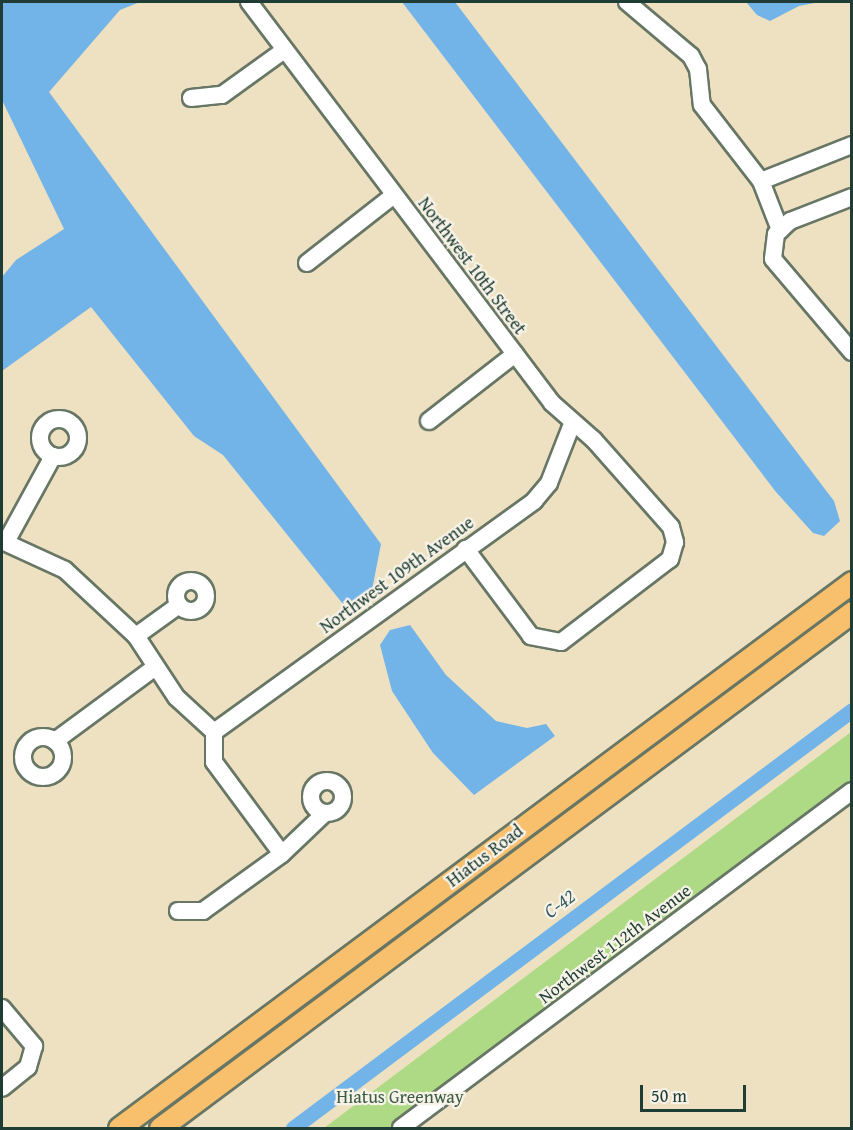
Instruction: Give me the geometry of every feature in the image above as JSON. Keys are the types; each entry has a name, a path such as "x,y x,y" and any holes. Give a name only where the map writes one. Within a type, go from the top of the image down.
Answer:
{"main road":[{"name":"Hiatus Road","path":"119,1128 852,582"},
{"name":"Hiatus Road","path":"160,1128 852,612"}],"street":[{"name":"Northwest 10th Street","path":"249,2 283,51 515,354 572,424 594,440 671,527 675,542 670,559 561,642 544,641 531,636 466,549"},
{"path":"627,2 691,56 698,69 702,105 761,181 780,230"},
{"path":"190,99 222,95 283,51"},
{"path":"761,181 852,146"},
{"path":"307,263 394,195"},
{"path":"852,197 790,222 776,234 773,259 852,352"},
{"path":"429,421 515,354"},
{"name":"Northwest 109th Avenue","path":"214,732 534,501 549,483 572,424"},
{"path":"53,456 4,542 65,570 136,636 154,668 176,697 214,732 214,762 282,854"},
{"path":"136,636 179,605"},
{"path":"55,741 154,668"},
{"name":"Northwest 112th Avenue","path":"401,1128 852,790"},
{"path":"178,910 203,911 282,854 325,813"},
{"path":"2,1008 34,1046 28,1067 2,1088"}],"green space":[{"name":"Hiatus Greenway","path":"851,732 851,783 393,1128 324,1128"}],"water":[{"path":"2,2 140,2 120,10 49,92 381,544 371,595 343,604 223,455 194,436 91,307 2,371 2,277 16,260 64,229 2,100"},
{"path":"402,2 455,2 834,501 840,521 824,536 813,533 776,492"},
{"path":"746,2 820,2 799,6 770,21 757,15"},
{"path":"410,625 446,675 496,721 527,728 546,724 555,736 474,795 433,753 392,691 380,645 390,630"}],"waterway":[{"name":"C-42","path":"293,1128 852,710"}]}
